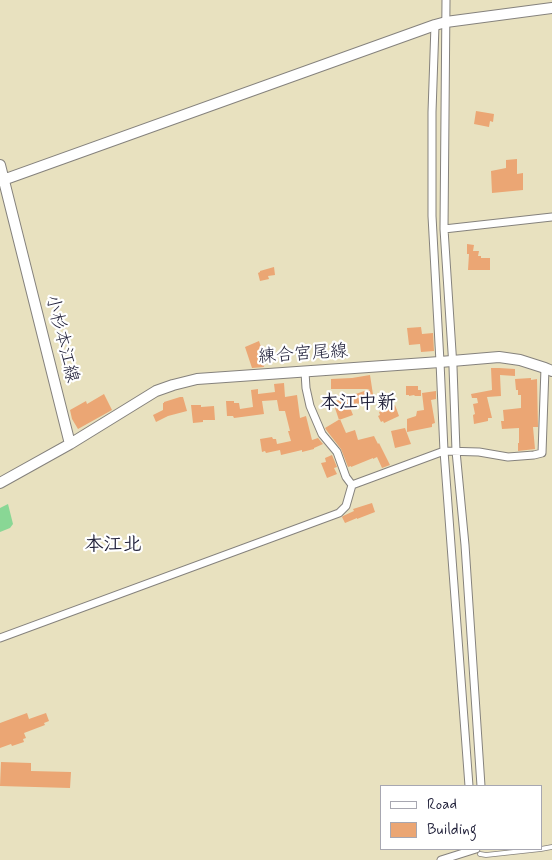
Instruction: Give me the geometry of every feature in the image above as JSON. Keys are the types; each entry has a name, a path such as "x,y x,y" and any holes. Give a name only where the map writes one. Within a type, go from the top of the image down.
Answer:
{"main road":[{"path":"2,180 435,25 552,8"},
{"name":"小杉本江線","path":"0,165 2,180 70,444"},
{"name":"練合宮尾線","path":"70,444 156,391 173,384 197,379 440,362 499,356 520,360 548,370"},
{"path":"0,483 70,444"}],"street":[{"path":"446,0 444,229 456,451 466,554 482,785"},
{"path":"435,25 432,112 432,216 444,451 469,785"},
{"path":"444,229 552,217"},
{"path":"352,486 444,451 479,452 508,457 542,453 548,370"},
{"path":"305,372 310,406 322,434 337,452 346,477 352,486"},
{"path":"0,638 339,513 346,506 352,486"},
{"path":"441,860 476,850"}],"lane":[{"path":"476,850 486,855 532,850"}],"green space":[{"path":"8,504 13,524 10,528 0,532 0,508"}],"building":[{"path":"476,111 494,114 493,122 490,121 489,127 474,124"},
{"path":"517,159 517,174 523,173 523,190 492,193 491,171 506,168 506,160"},
{"path":"467,244 474,245 473,251 479,251 478,256 481,256 481,258 490,258 490,270 468,270 469,254 467,254"},
{"path":"274,267 275,275 268,276 269,279 260,281 258,273 260,271"},
{"path":"421,327 422,334 433,333 434,351 421,352 420,344 409,345 407,328"},
{"path":"259,341 264,367 252,368 245,347"},
{"path":"491,368 515,369 515,376 500,375 501,396 487,397 492,418 488,418 488,421 474,424 473,404 478,403 477,398 472,398 471,394 492,390"},
{"path":"370,375 374,401 349,405 353,415 339,420 333,402 370,389 331,389 331,379"},
{"path":"531,378 531,380 537,379 538,427 533,427 535,449 518,451 519,428 502,429 501,421 504,421 503,410 521,408 521,395 518,395 518,390 516,390 515,379"},
{"path":"284,383 285,397 297,395 300,418 306,416 312,440 318,438 323,444 314,449 281,455 280,450 262,452 260,439 272,437 276,439 277,444 291,441 285,411 279,411 277,400 262,401 264,414 234,418 233,416 227,416 226,401 239,403 240,409 253,407 251,390 258,389 258,394 275,392 274,384"},
{"path":"406,386 418,386 418,390 421,390 421,396 406,395"},
{"path":"436,391 436,399 431,400 435,423 432,424 432,427 407,432 407,419 416,416 417,411 424,410 422,393"},
{"path":"104,394 112,410 78,429 72,419 70,410 86,401 87,404"},
{"path":"183,397 187,411 168,416 156,422 153,415 163,410 163,403"},
{"path":"191,405 201,405 201,407 214,406 215,420 203,420 203,422 193,423"},
{"path":"395,405 399,416 384,423 383,421 381,422 378,416 380,415 379,412"},
{"path":"340,419 346,433 355,430 358,440 374,436 390,465 382,468 377,457 348,467 341,449 325,428"},
{"path":"405,428 411,444 395,448 391,431"},
{"path":"332,455 337,467 334,468 337,474 327,478 321,463 326,462 325,458"},
{"path":"372,503 375,512 345,523 343,516 354,511 353,509"},
{"path":"27,713 29,719 46,713 49,721 44,723 45,725 24,733 26,738 23,739 24,742 0,748 0,723"},
{"path":"1,762 31,763 31,771 71,772 70,788 0,786"}],"district":[{"name":"本江中新","path":"358,404"},
{"name":"本江北","path":"113,546"}]}
